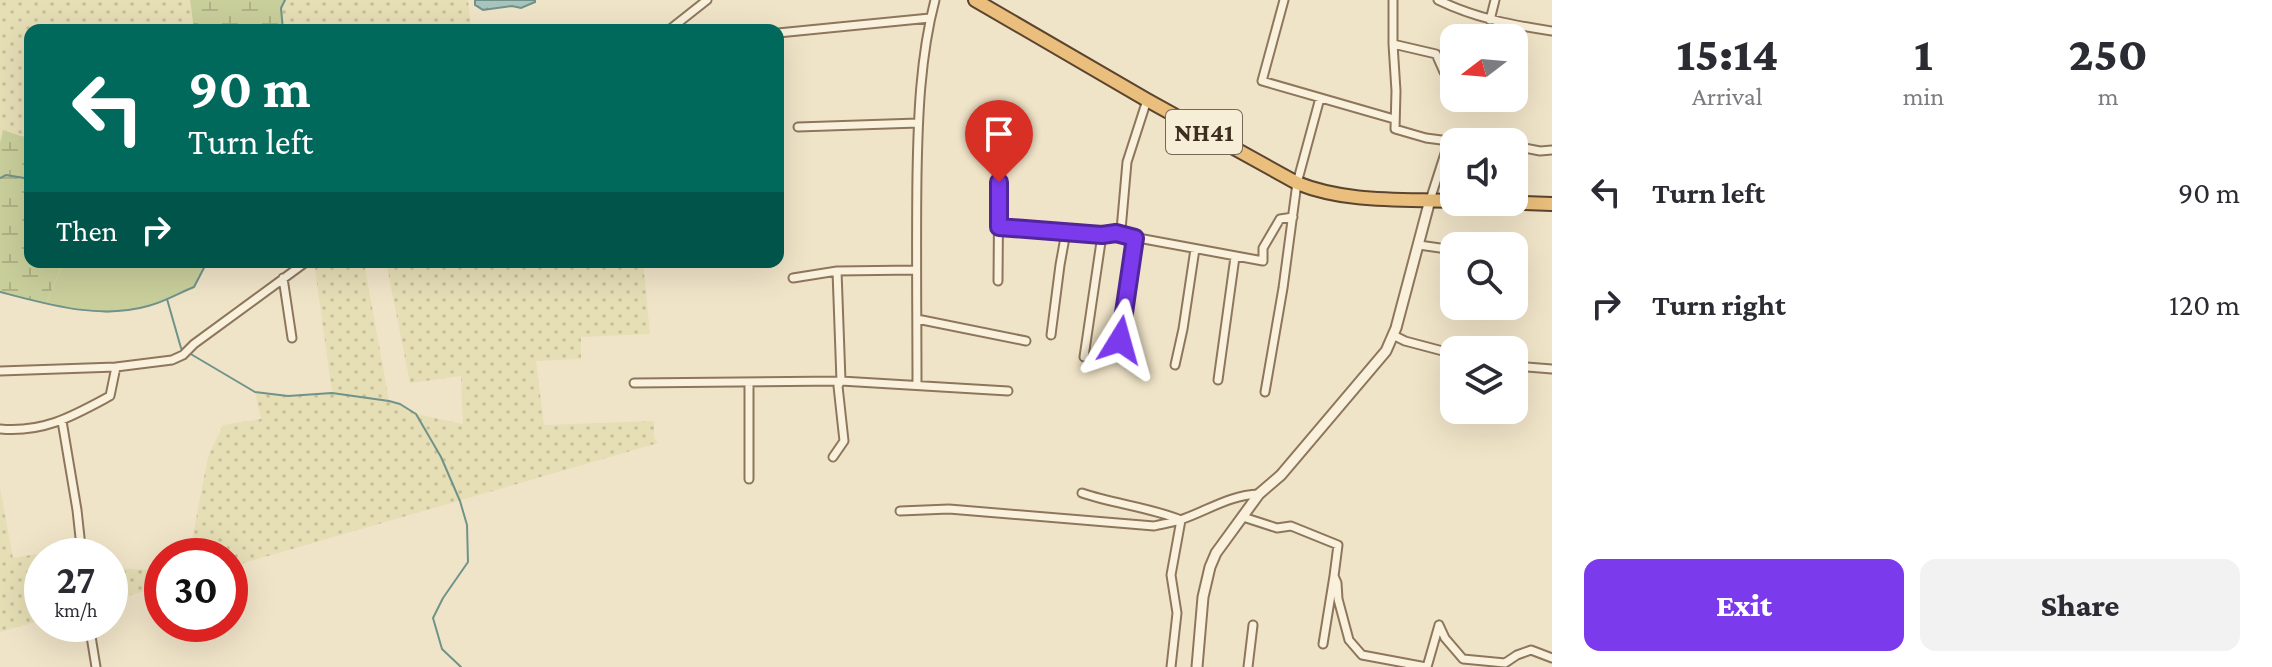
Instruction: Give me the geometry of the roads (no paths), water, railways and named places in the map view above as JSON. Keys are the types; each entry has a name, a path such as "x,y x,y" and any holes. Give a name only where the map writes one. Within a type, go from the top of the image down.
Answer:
{"highway":[{"name":"NH41","path":"975,0 1297,183 1317,191 1352,197 1440,200"},
{"path":"1528,203 1552,204"}],"street":[{"path":"677,24 707,0"},
{"path":"917,385 919,93 935,0"},
{"path":"1284,0 1262,81 1394,119"},
{"path":"1393,0 1395,129 1440,140"},
{"path":"1438,0 1464,13 1552,31"},
{"path":"1490,20 1495,0"},
{"path":"784,32 930,18"},
{"path":"1393,44 1436,54 1440,63"},
{"path":"1265,392 1297,183 1320,98"},
{"path":"1122,235 1127,162 1147,100"},
{"path":"798,127 918,123"},
{"path":"1528,149 1552,150"},
{"path":"998,281 999,159"},
{"path":"1197,667 1201,615 1210,567 1226,538 1259,494 1281,475 1386,351 1440,174"},
{"path":"999,227 1102,235 1116,233 1263,261 1263,248 1280,219 1293,217"},
{"path":"1051,335 1066,232"},
{"path":"1084,357 1102,235"},
{"path":"1120,340 1135,238"},
{"path":"1419,245 1440,248"},
{"path":"1175,365 1195,249"},
{"path":"1218,380 1235,257"},
{"path":"0,371 116,367 172,360 183,355 297,268"},
{"path":"793,278 837,271 916,270"},
{"path":"833,457 844,441 838,386 841,381 837,271"},
{"path":"283,278 292,338"},
{"path":"917,319 1026,341"},
{"path":"1393,335 1440,350"},
{"path":"0,429 30,429 62,421 110,396 116,367"},
{"path":"1528,367 1552,369"},
{"path":"634,383 841,381 1008,391"},
{"path":"749,382 749,479"},
{"path":"62,421 80,538"},
{"path":"1082,493 1181,520"},
{"path":"900,511 949,509 1154,526 1181,520 1245,494 1259,494"},
{"path":"1243,517 1277,528 1291,526 1338,545 1323,644"},
{"path":"1171,667 1177,613 1171,575 1181,520"},
{"path":"1334,576 1349,640 1362,655 1426,667 1439,625 1445,638 1463,659 1505,663 1531,650 1552,658"},
{"path":"1248,667 1253,625"},
{"path":"92,642 96,667"}],"water":[{"path":"475,0 535,2 521,8 512,6 483,10 475,5"}],"waterway":[{"path":"282,24 281,8 285,0"},
{"path":"0,178 6,175 24,178"},
{"path":"0,292 73,309 130,310 154,304 194,287 204,268"},
{"path":"167,299 184,350"},
{"path":"189,353 255,392 288,396 332,393 389,401 416,414 441,457 467,525 468,562 433,618 442,649 461,667"}]}
